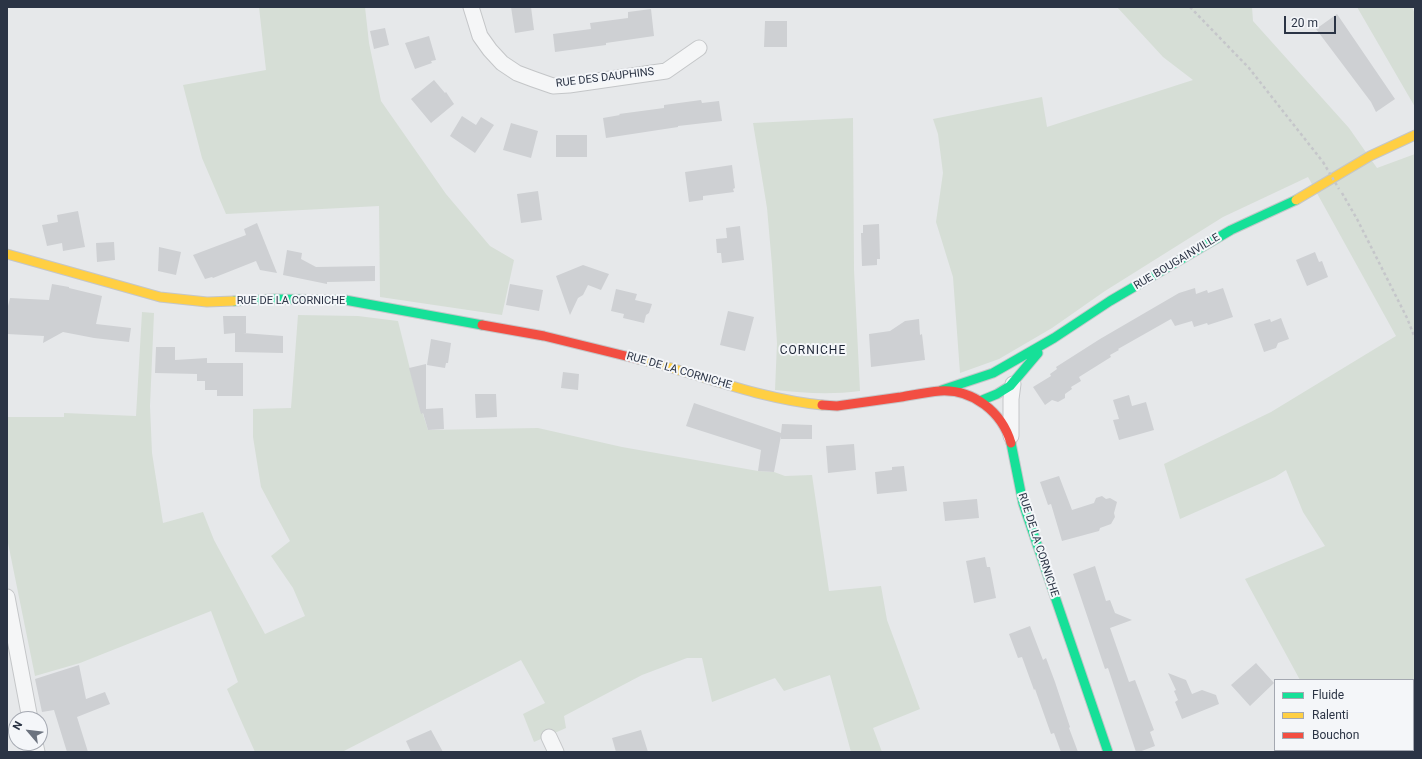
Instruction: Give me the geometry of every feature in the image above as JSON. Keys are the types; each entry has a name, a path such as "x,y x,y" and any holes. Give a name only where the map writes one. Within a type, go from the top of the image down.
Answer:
{"street":[{"name":"RUE DES DAUPHINS","path":"471,7 480,36 502,63 522,75 553,86 666,71 700,48"},
{"name":"RUE BOUGAINVILLE","path":"941,390 993,373 1054,338 1110,301 1231,230 1295,200 1370,156 1415,135"},
{"name":"RUE DE LA CORNICHE","path":"7,254 160,297 207,302 274,299 345,300 544,336 650,362 766,396 803,403 837,406 941,390 962,394 980,401 990,408 1000,419 1011,441 1023,503 1108,752"},
{"path":"980,401 1013,384 1030,361 1054,338"},
{"path":"980,401 986,385 993,373"},
{"path":"1011,441 1011,399 1013,384"},
{"path":"7,597 28,711"},
{"path":"549,737 556,752"}],"path":[{"path":"1190,7 1249,68 1323,162 1357,219 1408,318 1415,338"}],"shaded area":[{"path":"259,7 365,7 369,43 381,101 446,194 490,246 514,260 502,315 380,297 379,206 226,214 202,158 183,85 266,70"},
{"path":"1117,7 1252,7 1253,21 1349,128 1377,168 1415,154 1415,752 1310,752 1414,751 1414,679 1299,679 1245,579 1325,546 1303,512 1286,470 1275,477 1180,519 1164,464 1271,412 1396,336 1308,177 1223,217 1105,291 1052,328 999,359 960,373 953,277 936,222 943,173 938,134 933,119 1042,97 1047,127 1193,80 1163,57"},
{"path":"1357,7 1412,7 1415,14 1415,107"},
{"path":"853,118 854,270 860,391 817,393 775,390 777,343 772,265 767,208 753,123"},
{"path":"142,312 154,313 150,406 152,453 163,523 203,512 214,540 265,634 305,616 293,588 271,556 290,541 261,487 253,437 253,409 291,408 298,315 358,316 398,321 415,389 428,430 538,428 622,447 758,471 774,472 785,476 812,475 829,591 881,586 887,620 920,709 873,728 882,752 851,752 830,675 784,691 775,678 712,702 702,658 687,658 642,675 564,716 566,728 534,742 523,714 545,703 521,660 342,752 255,752 227,689 238,682 211,611 80,663 35,676 7,538 7,417 64,417 64,413 136,416"}],"building":[{"path":"511,7 531,7 534,30 515,33"},
{"path":"651,9 654,36 606,43 606,45 555,52 553,34 591,29 590,23 628,18 628,12"},
{"path":"1337,14 1395,99 1376,112 1371,102 1316,29"},
{"path":"765,21 787,21 787,47 764,47"},
{"path":"385,28 389,45 374,49 370,31"},
{"path":"429,36 436,60 415,69 405,43"},
{"path":"434,80 445,93 446,92 454,104 431,123 411,99"},
{"path":"701,100 702,103 719,101 722,121 678,126 606,138 603,118 620,115 619,114 664,108 664,105"},
{"path":"462,116 476,125 481,117 494,125 475,153 450,136"},
{"path":"511,123 538,131 531,158 503,150"},
{"path":"556,135 587,135 587,157 556,157"},
{"path":"732,165 735,188 733,189 734,192 703,196 703,200 689,202 685,172"},
{"path":"538,191 542,220 521,223 517,194"},
{"path":"78,211 85,247 63,251 62,243 47,246 42,225 58,222 57,215"},
{"path":"257,223 277,273 260,270 256,261 213,278 205,279 193,255 246,235 244,229"},
{"path":"879,224 880,259 877,259 877,265 862,266 861,233 863,233 863,225"},
{"path":"740,226 744,260 722,263 721,253 717,253 716,239 727,238 726,228"},
{"path":"114,242 115,260 97,262 96,243"},
{"path":"159,247 181,252 176,275 158,271"},
{"path":"287,250 302,253 301,259 316,267 375,266 375,281 327,282 327,284 283,275"},
{"path":"1315,252 1319,262 1322,261 1328,277 1307,286 1296,260"},
{"path":"583,265 609,274 601,290 588,285 583,295 578,298 570,315 556,276"},
{"path":"52,284 102,296 96,324 131,328 129,342 94,338 63,332 43,343 44,336 7,334 7,310 10,298 49,300"},
{"path":"510,284 543,290 539,311 506,305"},
{"path":"1195,288 1196,294 1207,290 1208,293 1223,288 1233,317 1208,325 1207,323 1194,327 1192,321 1175,326 1171,319 1118,349 1119,350 1110,355 1111,357 1079,377 1081,381 1071,387 1072,389 1065,394 1065,398 1058,402 1052,400 1045,405 1033,387 1051,376 1050,374 1057,369 1056,367 1100,339 1179,293"},
{"path":"616,289 637,294 635,300 652,304 649,313 646,315 644,323 623,318 624,314 611,311"},
{"path":"728,311 754,317 745,351 720,345"},
{"path":"223,316 246,316 246,333 243,333 283,336 283,353 235,352 235,333 224,334"},
{"path":"1281,318 1289,339 1278,343 1276,348 1264,352 1254,324 1270,319 1271,322"},
{"path":"919,319 920,335 922,334 925,360 871,367 869,334 890,331 905,321"},
{"path":"431,339 451,343 448,363 446,363 445,368 427,365"},
{"path":"156,347 175,347 175,360 207,358 207,363 243,363 243,396 217,396 217,390 205,390 205,381 197,381 197,374 155,373"},
{"path":"426,364 426,409 443,408 444,429 428,430 423,413 421,414 409,368"},
{"path":"563,372 579,374 578,390 561,388"},
{"path":"475,394 496,394 497,417 476,418"},
{"path":"1129,395 1132,406 1146,402 1154,430 1119,440 1113,420 1119,419 1113,400"},
{"path":"694,403 781,433 782,424 812,425 812,439 781,439 781,436 774,472 758,471 761,450 686,426"},
{"path":"854,444 856,470 828,473 826,446"},
{"path":"904,466 907,491 877,494 875,472 892,470 892,467"},
{"path":"1059,476 1072,510 1094,503 1096,498 1102,496 1106,499 1110,498 1117,502 1114,513 1115,517 1111,524 1100,528 1099,531 1062,541 1051,504 1048,505 1040,482"},
{"path":"977,499 979,518 945,521 943,502"},
{"path":"985,557 987,567 990,567 996,598 974,603 966,561"},
{"path":"1095,566 1106,601 1110,600 1115,613 1132,620 1110,628 1129,682 1135,680 1154,730 1150,732 1155,746 1139,752 1136,752 1108,668 1105,669 1073,574"},
{"path":"1030,626 1043,660 1046,658 1078,752 1061,752 1054,733 1051,734 1022,657 1018,658 1009,634"},
{"path":"1256,663 1274,683 1250,706 1231,685"},
{"path":"79,665 86,699 105,692 110,704 77,717 88,752 67,752 54,710 42,711 35,679"},
{"path":"1168,673 1186,680 1192,694 1202,690 1216,695 1219,704 1182,719 1175,702 1178,700 1174,691 1176,690"},
{"path":"431,730 443,752 411,752 406,741"},
{"path":"641,730 648,752 616,752 612,738"}],"traffic: fast":[{"path":"942,390 993,373 1054,338 1110,301 1231,230 1296,200"},
{"path":"234,301 274,299 345,300 482,325"},
{"path":"980,401 997,394 1010,386 1038,353"},
{"path":"1011,443 1023,503 1108,752"}],"traffic: slow":[{"path":"1296,200 1370,156 1415,135"},
{"path":"7,254 160,297 207,302 234,301"},
{"path":"638,359 752,392 799,402 822,405"}],"traffic: jam":[{"path":"482,325 544,336 638,359"},
{"path":"822,405 837,406 930,392 952,391 975,398 993,412 1007,432 1011,443"}],"district":[{"name":"CORNICHE","path":"813,351"}]}
